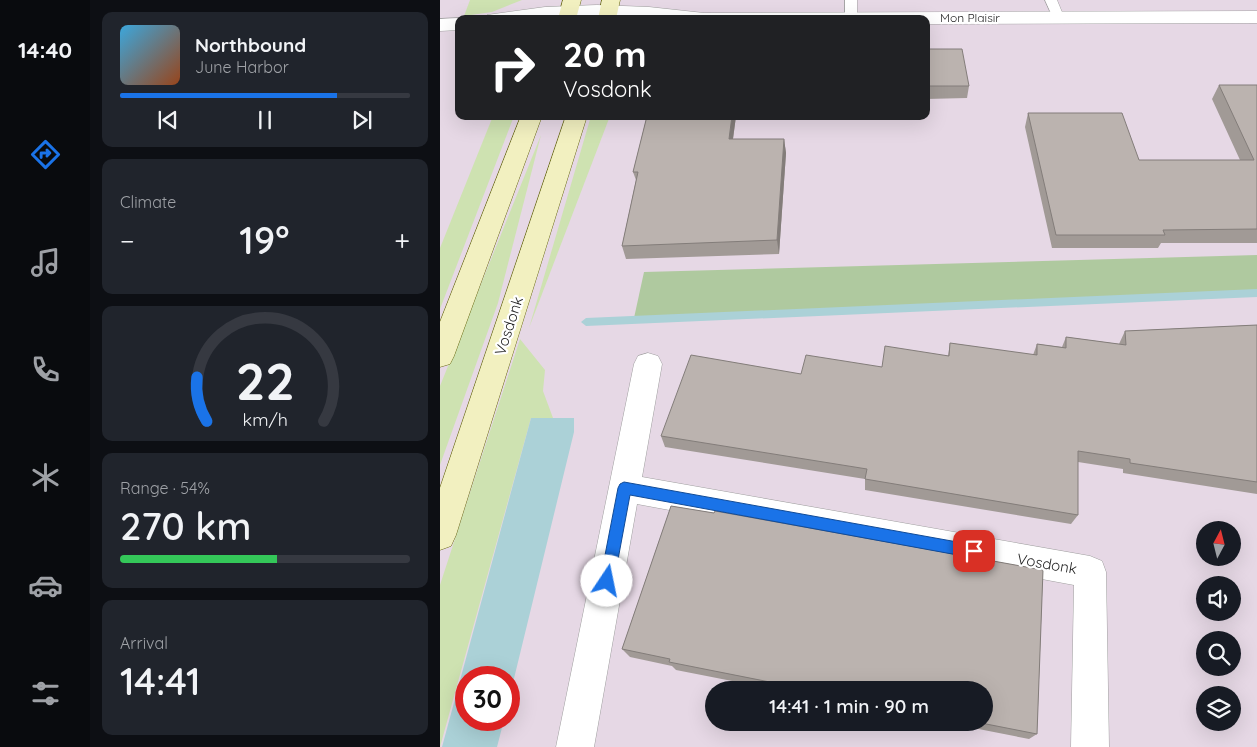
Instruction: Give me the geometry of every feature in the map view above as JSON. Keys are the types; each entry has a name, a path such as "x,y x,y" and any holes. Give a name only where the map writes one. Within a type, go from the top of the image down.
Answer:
{"main road":[{"path":"440,356 530,120"},
{"name":"Vosdonk","path":"440,535 576,120"}],"street":[{"name":"Mon Plaisir","path":"759,15 851,9 1058,18 1257,17"},
{"name":"Mon Plaisir","path":"514,15 533,11 609,10 656,12 674,15"},
{"path":"440,26 455,24"},
{"path":"575,747 648,364"},
{"name":"Vosdonk","path":"624,488 1090,572 1090,747"}],"lane":[{"path":"1051,0 1058,18"}],"shaded area":[{"path":"440,0 1257,0 1257,747 440,747"}],"green space":[{"path":"470,0 522,0 492,12 464,15"},
{"path":"491,120 512,120 440,309 440,248"},
{"path":"590,120 608,120 529,328"},
{"path":"541,135 498,303 440,465 440,386"},
{"path":"1257,255 1257,293 634,318 644,272"},
{"path":"520,339 545,370 543,391 553,418 531,418 462,666 455,666 455,693 440,747 440,585"}],"water":[{"path":"531,418 574,418 574,432 517,666 464,666"},
{"path":"455,699 455,731 501,731 497,747 442,747"}],"building":[{"path":"930,49 962,49 969,86 930,86"},
{"path":"1219,85 1257,85 1257,229 1163,230 1165,235 1056,235 1028,113 1122,113 1139,160 1254,160"},
{"path":"646,120 731,120 729,139 784,139 777,240 622,246 638,172 633,172"},
{"path":"1257,325 1257,482 1130,463 1130,459 1078,451 1078,515 865,479 867,469 661,436 691,355 801,374 806,355 882,367 885,346 949,356 950,343 1037,355 1037,344 1066,348 1066,337 1126,345 1125,331"},
{"path":"671,506 714,513 715,511 1043,570 1037,734 993,725 993,681 765,681 669,662 670,659 622,649"}],"waterway":[{"path":"586,322 1257,293"}],"route":[{"path":"607,581 624,488 974,551"}]}
